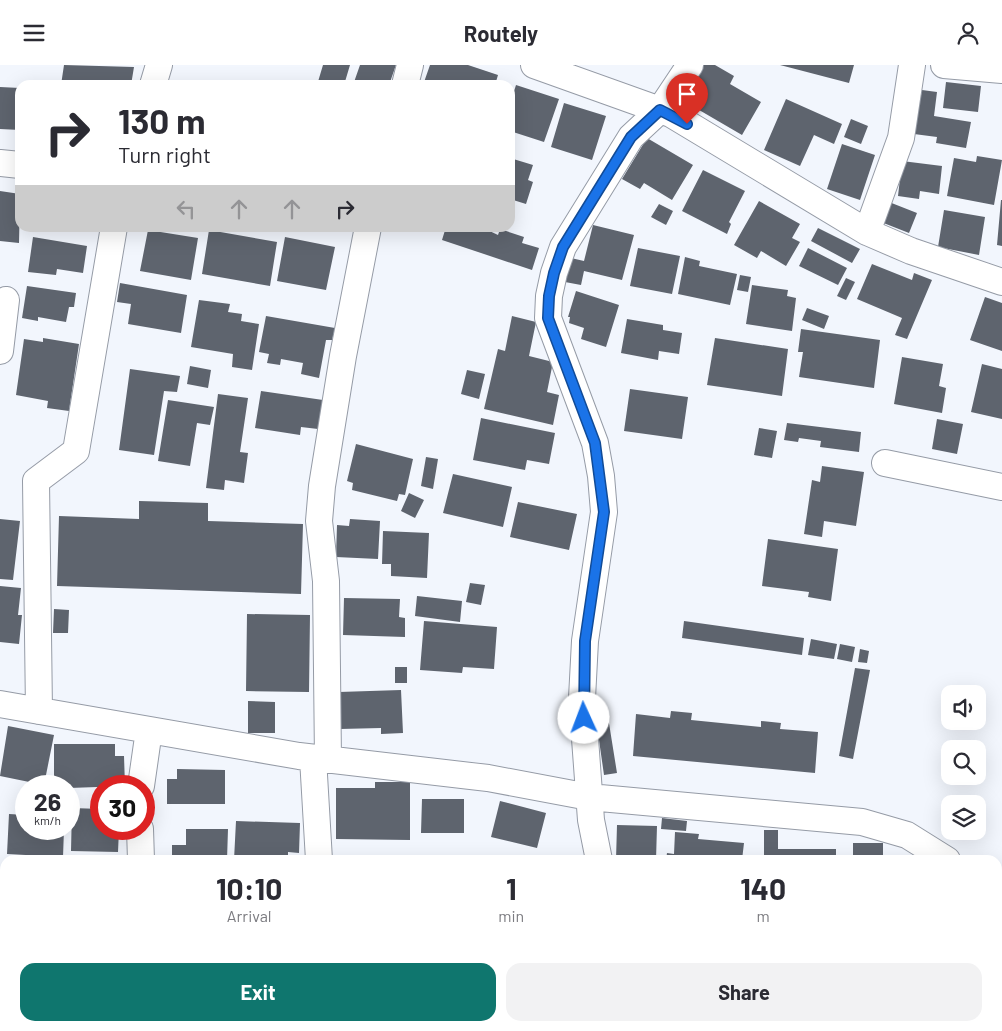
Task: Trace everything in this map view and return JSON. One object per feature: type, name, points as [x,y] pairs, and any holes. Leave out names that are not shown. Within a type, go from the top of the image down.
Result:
[{"type":"street","points":[[154,80],[159,65]]},
{"type":"street","points":[[406,80],[410,65]]},
{"type":"street","points":[[534,65],[671,114],[867,232],[911,251],[1002,282]]},
{"type":"street","points":[[598,855],[591,820],[582,698],[585,641],[604,512],[595,443],[548,318],[549,296],[554,273],[563,247],[579,220],[631,137],[660,110],[690,65]]},
{"type":"street","points":[[867,232],[901,138],[912,65]]},
{"type":"street","points":[[944,65],[1002,70]]},
{"type":"street","points":[[0,163],[15,164]]},
{"type":"street","points":[[40,711],[36,481],[76,451],[113,232]]},
{"type":"street","points":[[319,855],[326,581],[319,521],[322,486],[342,365],[367,232]]},
{"type":"street","points":[[0,351],[6,300]]},
{"type":"street","points":[[885,463],[1002,487]]},
{"type":"street","points":[[0,704],[321,759],[488,777],[589,797],[862,822],[907,835],[939,855]]},
{"type":"street","points":[[143,775],[149,730]]},
{"type":"street","points":[[140,840],[141,855]]},
{"type":"building","points":[[64,65],[134,67],[132,80],[62,80]]},
{"type":"building","points":[[323,65],[350,65],[346,80],[318,80]]},
{"type":"building","points":[[360,65],[396,65],[391,80],[355,80]]},
{"type":"building","points":[[430,65],[468,65],[498,75],[496,80],[425,80]]},
{"type":"building","points":[[702,65],[715,65],[734,76],[730,84],[761,102],[742,135],[682,100]]},
{"type":"building","points":[[780,65],[854,65],[849,83]]},
{"type":"building","points":[[946,82],[981,86],[978,112],[943,108]]},
{"type":"building","points":[[516,85],[559,99],[544,142],[515,133]]},
{"type":"building","points":[[0,87],[15,88],[15,130],[0,129]]},
{"type":"building","points":[[922,90],[937,92],[934,116],[971,122],[966,148],[936,143],[937,137],[914,134]]},
{"type":"building","points":[[786,99],[842,124],[834,144],[814,135],[800,166],[764,150]]},
{"type":"building","points":[[564,103],[606,116],[592,160],[551,147]]},
{"type":"building","points":[[851,119],[868,126],[861,144],[844,137]]},
{"type":"building","points":[[647,138],[693,165],[672,200],[644,183],[640,189],[622,179]]},
{"type":"building","points":[[842,144],[875,155],[860,200],[827,189]]},
{"type":"building","points":[[977,156],[1002,160],[994,205],[947,196],[954,158],[976,162]]},
{"type":"building","points":[[515,160],[533,165],[528,180],[533,182],[526,204],[515,201]]},
{"type":"building","points":[[902,161],[942,166],[939,194],[920,191],[919,199],[898,196]]},
{"type":"building","points":[[703,170],[745,191],[729,222],[731,224],[727,234],[682,211]]},
{"type":"building","points":[[0,191],[15,193],[15,232],[19,232],[19,243],[0,241]]},
{"type":"building","points":[[1002,200],[1002,246],[997,245]]},
{"type":"building","points":[[759,201],[800,224],[792,238],[800,242],[786,266],[761,251],[757,258],[734,245]]},
{"type":"building","points":[[889,202],[917,213],[909,233],[881,222]]},
{"type":"building","points":[[659,204],[673,211],[666,225],[651,217]]},
{"type":"building","points":[[944,210],[985,217],[979,255],[938,247]]},
{"type":"building","points":[[593,225],[634,235],[622,280],[584,271],[581,285],[565,282],[571,258],[584,261]]},
{"type":"building","points":[[818,228],[860,249],[852,263],[811,241]]},
{"type":"building","points":[[148,232],[160,232],[198,238],[191,280],[140,271]]},
{"type":"building","points":[[209,232],[220,232],[277,242],[270,286],[202,274]]},
{"type":"building","points":[[444,232],[492,232],[498,235],[499,232],[509,232],[524,237],[522,243],[539,248],[532,270],[442,240]]},
{"type":"building","points":[[33,237],[87,246],[83,273],[57,269],[56,275],[28,272]]},
{"type":"building","points":[[285,237],[335,247],[326,290],[277,281]]},
{"type":"building","points":[[638,248],[680,256],[672,294],[630,286]]},
{"type":"building","points":[[808,248],[847,268],[838,285],[799,266]]},
{"type":"building","points":[[685,257],[700,261],[699,266],[737,274],[730,305],[678,294]]},
{"type":"building","points":[[872,264],[912,280],[914,273],[932,280],[907,339],[895,335],[902,318],[857,299]]},
{"type":"building","points":[[740,275],[751,277],[748,292],[737,290]]},
{"type":"building","points":[[846,278],[855,282],[846,300],[837,296]]},
{"type":"building","points":[[120,283],[187,295],[181,333],[128,324],[131,304],[117,302]]},
{"type":"building","points":[[752,285],[788,290],[787,296],[796,298],[792,331],[746,324]]},
{"type":"building","points":[[27,286],[76,293],[74,307],[69,307],[66,322],[38,317],[38,321],[22,318]]},
{"type":"building","points":[[576,291],[619,305],[606,347],[581,339],[584,328],[569,323],[570,317],[568,317]]},
{"type":"building","points":[[985,297],[1002,303],[1002,351],[970,340]]},
{"type":"building","points":[[199,300],[230,304],[228,312],[242,314],[241,321],[259,324],[252,370],[232,367],[233,354],[191,347]]},
{"type":"building","points":[[807,308],[829,316],[824,329],[802,320]]},
{"type":"building","points":[[266,316],[335,328],[332,340],[326,340],[319,378],[301,374],[303,363],[281,359],[280,365],[267,363],[269,354],[259,352]]},
{"type":"building","points":[[512,316],[536,322],[529,356],[553,362],[547,392],[559,395],[553,425],[484,409],[498,349],[505,351]]},
{"type":"building","points":[[627,319],[663,325],[663,330],[682,333],[679,354],[659,351],[658,360],[621,353]]},
{"type":"building","points":[[801,329],[880,340],[874,388],[799,377],[803,352],[798,352]]},
{"type":"building","points":[[43,338],[79,344],[69,411],[47,408],[48,401],[16,395],[24,339],[43,342]]},
{"type":"building","points":[[715,338],[788,349],[782,396],[707,385]]},
{"type":"building","points":[[902,357],[943,364],[939,386],[946,388],[942,413],[894,404]]},
{"type":"building","points":[[982,364],[1002,369],[1002,419],[971,412]]},
{"type":"building","points":[[190,366],[211,370],[208,388],[187,384]]},
{"type":"building","points":[[130,369],[180,376],[177,392],[164,391],[154,455],[119,450]]},
{"type":"building","points":[[467,370],[485,374],[479,399],[461,394]]},
{"type":"building","points":[[630,389],[688,397],[682,439],[624,431]]},
{"type":"building","points":[[261,391],[323,400],[318,429],[301,427],[300,435],[255,428]]},
{"type":"building","points":[[218,394],[248,398],[240,452],[248,453],[244,483],[225,480],[224,490],[206,488]]},
{"type":"building","points":[[168,400],[214,407],[210,425],[197,423],[190,466],[158,461]]},
{"type":"building","points":[[481,418],[555,433],[549,464],[527,460],[525,470],[473,460]]},
{"type":"building","points":[[937,419],[963,424],[957,454],[932,449]]},
{"type":"building","points":[[787,423],[861,432],[859,452],[820,447],[821,441],[799,438],[798,442],[784,440]]},
{"type":"building","points":[[759,428],[777,431],[772,458],[754,455]]},
{"type":"building","points":[[356,444],[413,459],[405,495],[399,494],[397,501],[352,490],[353,483],[347,481]]},
{"type":"building","points":[[426,457],[438,459],[433,489],[421,486]]},
{"type":"building","points":[[822,466],[864,472],[856,526],[824,521],[822,537],[804,534],[812,480],[820,482]]},
{"type":"building","points":[[453,474],[512,487],[503,527],[443,513]]},
{"type":"building","points":[[409,493],[424,500],[415,518],[401,511]]},
{"type":"building","points":[[139,501],[208,503],[208,521],[303,524],[301,594],[57,586],[59,516],[139,519]]},
{"type":"building","points":[[518,502],[577,514],[569,550],[510,537]]},
{"type":"building","points":[[0,519],[20,521],[13,580],[0,579]]},
{"type":"building","points":[[350,519],[380,521],[378,559],[336,557],[337,525],[349,526]]},
{"type":"building","points":[[383,531],[429,533],[427,578],[391,576],[391,564],[382,564]]},
{"type":"building","points":[[768,539],[838,549],[831,601],[808,597],[809,592],[762,586]]},
{"type":"building","points":[[470,583],[485,585],[481,605],[466,602]]},
{"type":"building","points":[[0,586],[21,588],[18,615],[22,615],[19,644],[0,642]]},
{"type":"building","points":[[417,596],[462,601],[460,622],[415,616]]},
{"type":"building","points":[[344,598],[400,599],[399,617],[405,618],[405,637],[343,635]]},
{"type":"building","points":[[54,609],[69,610],[68,633],[53,633]]},
{"type":"building","points":[[247,614],[310,615],[309,692],[246,691]]},
{"type":"building","points":[[424,621],[497,627],[494,669],[463,667],[462,673],[420,670]]},
{"type":"building","points":[[684,621],[804,638],[802,655],[682,638]]},
{"type":"building","points":[[811,639],[837,644],[834,659],[808,655]]},
{"type":"building","points":[[840,644],[855,647],[852,662],[837,659]]},
{"type":"building","points":[[860,649],[869,651],[867,663],[858,662]]},
{"type":"building","points":[[395,667],[407,667],[407,683],[395,683]]},
{"type":"building","points":[[855,668],[870,670],[853,759],[839,756]]},
{"type":"building","points":[[401,690],[403,733],[381,734],[381,728],[340,729],[339,692]]},
{"type":"building","points":[[248,701],[275,702],[275,733],[248,733]]},
{"type":"building","points":[[671,711],[692,713],[691,720],[761,727],[761,721],[781,723],[780,729],[818,732],[815,773],[633,756],[636,714],[670,718]]},
{"type":"building","points":[[608,717],[617,773],[604,775],[596,719]]},
{"type":"building","points":[[8,726],[54,735],[46,775],[15,775],[15,779],[0,776]]},
{"type":"building","points":[[54,744],[115,744],[115,756],[124,756],[125,775],[90,775],[90,787],[80,788],[80,775],[54,775]]},
{"type":"building","points":[[177,769],[225,770],[225,804],[167,804],[167,779],[177,779]]},
{"type":"building","points":[[375,782],[410,782],[410,840],[336,839],[336,788],[375,788]]},
{"type":"building","points":[[422,799],[464,799],[464,833],[421,833]]},
{"type":"building","points":[[500,801],[546,813],[537,848],[491,837]]},
{"type":"building","points":[[80,808],[90,809],[90,840],[119,840],[118,852],[71,851],[71,840],[80,840]]},
{"type":"building","points":[[9,814],[15,814],[15,840],[64,840],[63,855],[7,854]]},
{"type":"building","points":[[662,818],[687,821],[686,831],[661,829]]},
{"type":"building","points":[[236,821],[300,823],[299,853],[288,852],[288,855],[234,855]]},
{"type":"building","points":[[617,825],[657,826],[656,855],[616,855]]},
{"type":"building","points":[[186,829],[228,829],[227,855],[172,855],[172,845],[186,845]]},
{"type":"building","points":[[764,830],[778,830],[778,849],[836,849],[836,855],[764,855]]},
{"type":"building","points":[[675,832],[699,834],[698,839],[744,843],[743,855],[667,855],[667,853],[674,854]]},
{"type":"building","points":[[853,843],[883,843],[883,855],[853,855]]},
{"type":"route","points":[[584,718],[582,698],[585,641],[597,548],[604,512],[601,476],[595,443],[576,387],[548,318],[549,296],[554,273],[563,247],[631,137],[660,110],[671,114],[687,124]]}]
